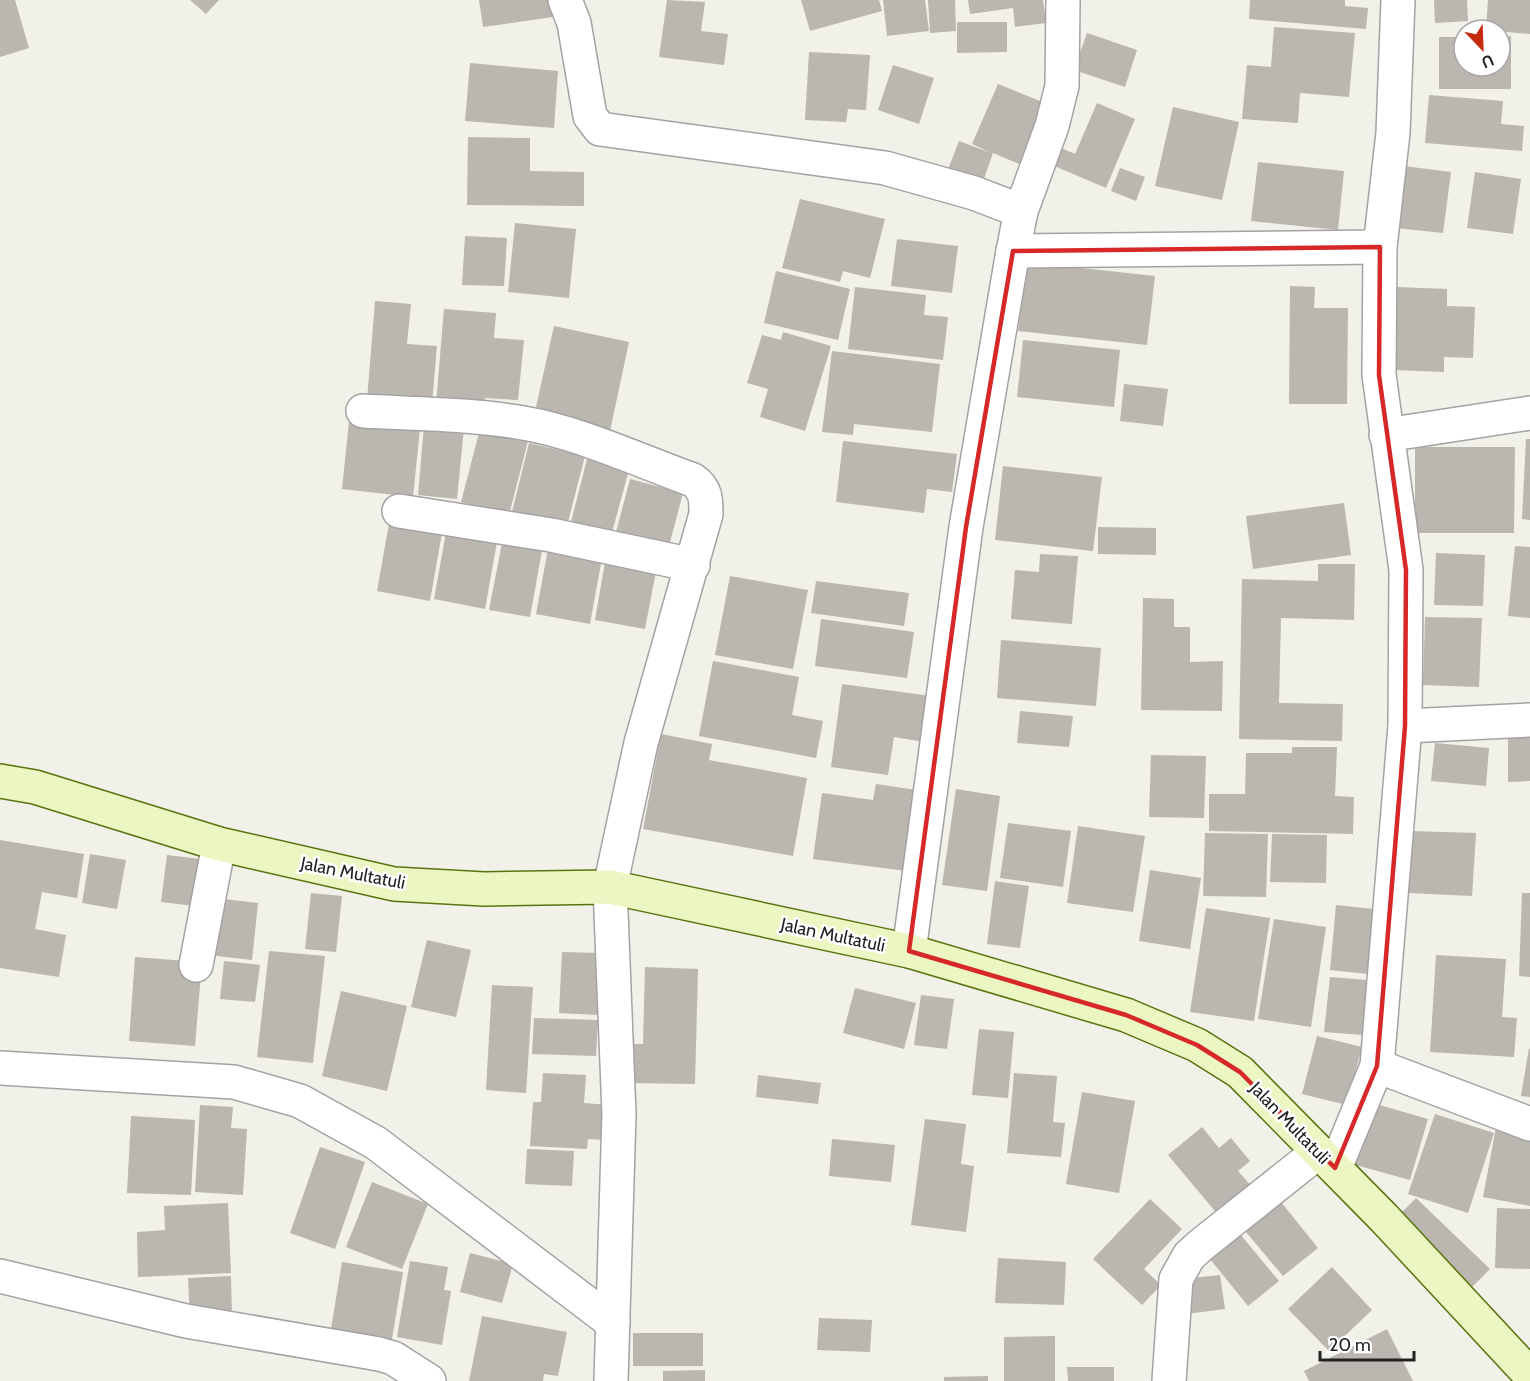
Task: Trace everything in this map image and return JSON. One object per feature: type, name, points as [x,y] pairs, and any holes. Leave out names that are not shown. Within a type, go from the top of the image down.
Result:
[{"type":"main road","name":"Jalan Multatuli","points":[[0,781],[35,787],[219,844],[394,884],[484,890],[610,887],[909,951],[1126,1015],[1197,1045],[1240,1072],[1530,1375]]},
{"type":"street","points":[[566,0],[574,23],[590,116],[600,129],[885,168],[974,193],[1022,211]]},
{"type":"street","points":[[909,951],[966,527],[1013,251],[1022,211],[1053,126],[1062,86],[1063,0]]},
{"type":"street","points":[[1169,1381],[1176,1280],[1189,1256],[1326,1160],[1377,1066],[1406,726],[1406,570],[1379,375],[1380,247],[1393,133],[1398,0]]},
{"type":"street","points":[[1013,251],[1380,247]]},
{"type":"street","points":[[363,411],[475,416],[525,423],[555,431],[693,480],[702,486],[706,506],[693,566],[641,743],[610,887],[619,1114],[611,1381]]},
{"type":"street","points":[[1386,435],[1530,413]]},
{"type":"street","points":[[399,510],[551,535],[693,566]]},
{"type":"street","points":[[1406,726],[1530,720]]},
{"type":"street","points":[[196,965],[219,844]]},
{"type":"street","points":[[1377,1066],[1530,1124]]},
{"type":"street","points":[[0,1068],[234,1082],[300,1101],[376,1143],[613,1323]]},
{"type":"street","points":[[0,1276],[186,1322],[379,1354],[393,1358],[429,1381]]},
{"type":"highlighted area","points":[[1380,247],[1379,375],[1406,570],[1405,726],[1377,1066],[1335,1168],[1240,1072],[1197,1045],[1126,1015],[909,951],[966,527],[1013,251]]},
{"type":"building","points":[[0,0],[15,0],[29,48],[0,57]]},
{"type":"building","points":[[190,0],[219,0],[206,14]]},
{"type":"building","points":[[479,0],[551,0],[553,17],[483,27]]},
{"type":"building","points":[[667,0],[705,2],[701,31],[728,34],[724,65],[659,57]]},
{"type":"building","points":[[801,0],[879,0],[882,11],[810,31]]},
{"type":"building","points":[[883,0],[925,0],[929,31],[887,36]]},
{"type":"building","points":[[928,0],[955,0],[956,31],[930,33]]},
{"type":"building","points":[[968,0],[1043,0],[1046,23],[1015,27],[1013,8],[970,14]]},
{"type":"building","points":[[1250,0],[1345,0],[1345,6],[1368,8],[1366,29],[1249,19]]},
{"type":"building","points":[[1434,0],[1467,0],[1468,18],[1452,18],[1452,22],[1435,23]]},
{"type":"building","points":[[1488,0],[1530,0],[1530,34],[1512,32],[1512,18],[1487,18]]},
{"type":"building","points":[[957,22],[1007,22],[1007,52],[957,53]]},
{"type":"building","points":[[1274,27],[1355,33],[1349,97],[1300,93],[1298,123],[1242,119],[1247,65],[1271,67]]},
{"type":"building","points":[[1087,33],[1137,50],[1125,87],[1074,70]]},
{"type":"building","points":[[1439,37],[1452,37],[1452,78],[1511,78],[1511,89],[1439,89]]},
{"type":"building","points":[[809,52],[870,55],[866,110],[848,109],[846,122],[805,120]]},
{"type":"building","points":[[470,63],[558,71],[554,128],[465,121]]},
{"type":"building","points":[[893,65],[934,78],[919,124],[878,110]]},
{"type":"building","points":[[998,84],[1045,103],[1026,162],[1021,160],[1019,164],[993,153],[980,190],[945,177],[959,141],[991,153],[972,144]]},
{"type":"building","points":[[1429,95],[1503,101],[1501,124],[1524,126],[1522,151],[1425,143]]},
{"type":"building","points":[[1097,103],[1135,119],[1106,188],[1052,165],[1059,147],[1075,154]]},
{"type":"building","points":[[1173,107],[1239,122],[1222,200],[1155,186]]},
{"type":"building","points":[[468,137],[530,138],[530,171],[584,172],[584,206],[467,205]]},
{"type":"building","points":[[1258,162],[1344,171],[1338,230],[1251,221]]},
{"type":"building","points":[[1404,166],[1451,172],[1443,233],[1396,228]]},
{"type":"building","points":[[1120,168],[1145,177],[1136,201],[1111,191]]},
{"type":"building","points":[[1475,172],[1521,179],[1513,234],[1467,228]]},
{"type":"building","points":[[800,199],[885,219],[870,278],[843,271],[840,282],[782,268]]},
{"type":"building","points":[[515,223],[576,229],[569,298],[508,292]]},
{"type":"building","points":[[465,236],[507,238],[504,286],[462,285]]},
{"type":"building","points":[[897,239],[958,246],[952,293],[891,286]]},
{"type":"building","points":[[1026,262],[1155,276],[1147,345],[1018,331]]},
{"type":"building","points":[[776,271],[850,289],[838,340],[764,323]]},
{"type":"building","points":[[1290,286],[1315,287],[1314,308],[1348,308],[1347,404],[1289,404]]},
{"type":"building","points":[[855,287],[926,295],[924,315],[948,317],[943,360],[848,349]]},
{"type":"building","points":[[1396,287],[1447,289],[1447,306],[1475,307],[1473,358],[1444,357],[1444,372],[1393,370]]},
{"type":"building","points":[[375,301],[411,304],[407,344],[437,346],[432,404],[367,400]]},
{"type":"building","points":[[444,309],[496,313],[494,338],[524,340],[518,400],[485,398],[484,409],[436,404]]},
{"type":"building","points":[[554,326],[629,342],[610,431],[534,416]]},
{"type":"building","points":[[783,332],[831,346],[805,431],[760,417],[768,389],[747,383],[762,335],[781,340]]},
{"type":"building","points":[[1023,340],[1120,350],[1114,407],[1017,397]]},
{"type":"building","points":[[832,351],[940,364],[932,432],[854,424],[853,435],[822,432]]},
{"type":"building","points":[[1124,384],[1168,389],[1163,426],[1120,421]]},
{"type":"building","points":[[349,422],[420,429],[413,497],[342,489]]},
{"type":"building","points":[[424,425],[464,428],[457,499],[418,495]]},
{"type":"building","points":[[480,429],[528,441],[509,515],[461,502]]},
{"type":"building","points":[[1526,439],[1530,439],[1530,520],[1522,519]]},
{"type":"building","points":[[843,441],[957,454],[952,492],[927,489],[924,513],[836,502]]},
{"type":"building","points":[[529,443],[585,456],[567,526],[512,512]]},
{"type":"building","points":[[1415,447],[1515,447],[1514,533],[1415,533]]},
{"type":"building","points":[[587,459],[629,470],[611,536],[570,526]]},
{"type":"building","points":[[1003,466],[1102,477],[1093,551],[995,540]]},
{"type":"building","points":[[630,479],[683,493],[668,550],[615,536]]},
{"type":"building","points":[[1344,503],[1351,555],[1253,569],[1246,516]]},
{"type":"building","points":[[390,518],[443,527],[430,601],[377,591]]},
{"type":"building","points":[[447,527],[498,536],[485,609],[434,599]]},
{"type":"building","points":[[1098,527],[1156,528],[1156,555],[1098,554]]},
{"type":"building","points":[[503,538],[543,545],[530,617],[489,610]]},
{"type":"building","points":[[1515,546],[1530,547],[1530,618],[1508,616]]},
{"type":"building","points":[[548,549],[602,558],[590,624],[536,614]]},
{"type":"building","points":[[1436,553],[1485,555],[1483,606],[1434,605]]},
{"type":"building","points":[[1040,554],[1078,556],[1072,624],[1011,619],[1015,570],[1039,572]]},
{"type":"building","points":[[605,562],[656,571],[645,629],[595,620]]},
{"type":"building","points":[[1318,564],[1355,564],[1354,620],[1281,618],[1279,703],[1343,704],[1342,741],[1239,739],[1242,579],[1318,581]]},
{"type":"building","points":[[730,576],[808,590],[793,669],[715,655]]},
{"type":"building","points":[[816,581],[909,593],[904,626],[811,613]]},
{"type":"building","points":[[1143,598],[1174,599],[1174,627],[1190,627],[1190,662],[1223,661],[1222,711],[1141,710]]},
{"type":"building","points":[[1425,617],[1482,618],[1479,687],[1423,685]]},
{"type":"building","points":[[821,619],[914,632],[907,678],[815,666]]},
{"type":"building","points":[[1001,640],[1101,648],[1096,706],[997,698]]},
{"type":"building","points":[[713,661],[799,677],[792,715],[823,721],[816,758],[699,736]]},
{"type":"building","points":[[842,684],[931,696],[924,742],[894,737],[888,775],[831,767]]},
{"type":"building","points":[[1020,711],[1073,716],[1069,747],[1017,743]]},
{"type":"building","points":[[1508,724],[1530,724],[1530,781],[1508,782]]},
{"type":"building","points":[[661,734],[712,744],[709,760],[807,778],[793,856],[643,829]]},
{"type":"building","points":[[1435,743],[1489,748],[1486,786],[1431,781]]},
{"type":"building","points":[[1292,747],[1337,747],[1335,796],[1354,797],[1353,834],[1209,831],[1209,794],[1245,794],[1246,753],[1292,753]]},
{"type":"building","points":[[1151,755],[1206,756],[1204,818],[1149,817]]},
{"type":"building","points":[[876,784],[917,790],[906,871],[813,859],[822,793],[873,800]]},
{"type":"building","points":[[956,789],[1000,796],[987,891],[942,885]]},
{"type":"building","points":[[1008,823],[1071,831],[1063,887],[1000,878]]},
{"type":"building","points":[[1078,826],[1145,836],[1133,912],[1067,903]]},
{"type":"building","points":[[1411,831],[1476,833],[1472,896],[1409,893]]},
{"type":"building","points":[[1205,833],[1268,834],[1266,897],[1203,896]]},
{"type":"building","points":[[1272,834],[1327,835],[1326,883],[1270,882]]},
{"type":"building","points":[[0,840],[84,854],[77,898],[42,892],[35,929],[66,935],[59,977],[0,968]]},
{"type":"building","points":[[90,854],[126,860],[117,909],[82,903]]},
{"type":"building","points":[[167,855],[200,859],[194,906],[161,902]]},
{"type":"building","points":[[1150,870],[1201,878],[1190,949],[1139,941]]},
{"type":"building","points":[[995,881],[1029,886],[1020,948],[987,944]]},
{"type":"building","points":[[311,893],[342,896],[336,952],[305,949]]},
{"type":"building","points":[[1522,893],[1530,893],[1530,977],[1519,976]]},
{"type":"building","points":[[215,898],[258,903],[252,960],[208,955]]},
{"type":"building","points":[[1336,905],[1374,909],[1368,974],[1330,970]]},
{"type":"building","points":[[1206,908],[1270,918],[1254,1021],[1190,1012]]},
{"type":"building","points":[[1274,919],[1326,927],[1311,1027],[1258,1019]]},
{"type":"building","points":[[427,940],[471,950],[456,1017],[411,1007]]},
{"type":"building","points":[[269,951],[325,956],[313,1063],[257,1057]]},
{"type":"building","points":[[562,952],[601,953],[598,1015],[559,1013]]},
{"type":"building","points":[[1436,955],[1506,959],[1502,1017],[1517,1018],[1514,1057],[1430,1052]]},
{"type":"building","points":[[135,957],[187,961],[201,974],[195,1046],[129,1041]]},
{"type":"building","points":[[224,961],[260,965],[255,1002],[220,999]]},
{"type":"building","points":[[645,967],[698,969],[695,1084],[624,1083],[625,1044],[643,1044]]},
{"type":"building","points":[[1330,977],[1368,980],[1363,1035],[1324,1032]]},
{"type":"building","points":[[492,985],[533,987],[526,1093],[486,1090]]},
{"type":"building","points":[[855,988],[916,1003],[904,1049],[843,1033]]},
{"type":"building","points":[[341,991],[407,1006],[387,1091],[322,1076]]},
{"type":"building","points":[[921,995],[954,999],[947,1049],[914,1045]]},
{"type":"building","points":[[534,1018],[598,1020],[596,1056],[532,1054]]},
{"type":"building","points":[[979,1029],[1014,1032],[1008,1098],[972,1095]]},
{"type":"building","points":[[1317,1036],[1362,1047],[1347,1105],[1302,1094]]},
{"type":"building","points":[[1530,1049],[1530,1097],[1521,1096]]},
{"type":"building","points":[[543,1073],[586,1075],[584,1103],[609,1105],[606,1140],[588,1139],[587,1149],[530,1146],[533,1102],[541,1102]]},
{"type":"building","points":[[1014,1073],[1057,1076],[1053,1122],[1065,1123],[1061,1157],[1007,1153]]},
{"type":"building","points":[[758,1075],[821,1083],[818,1104],[756,1097]]},
{"type":"building","points":[[1082,1092],[1135,1101],[1119,1193],[1066,1184]]},
{"type":"building","points":[[1369,1102],[1428,1119],[1410,1180],[1352,1164]]},
{"type":"building","points":[[200,1105],[233,1107],[231,1128],[247,1129],[243,1195],[195,1192]]},
{"type":"building","points":[[1435,1114],[1494,1133],[1468,1213],[1408,1194]]},
{"type":"building","points":[[131,1116],[195,1120],[191,1195],[127,1193]]},
{"type":"building","points":[[925,1119],[966,1124],[961,1164],[974,1166],[966,1232],[911,1225]]},
{"type":"building","points":[[1497,1122],[1530,1129],[1530,1206],[1483,1197]]},
{"type":"building","points":[[1202,1127],[1219,1148],[1231,1138],[1250,1161],[1238,1171],[1253,1188],[1219,1216],[1168,1155]]},
{"type":"building","points":[[832,1139],[895,1145],[891,1182],[829,1176]]},
{"type":"building","points":[[320,1147],[365,1162],[335,1249],[290,1233]]},
{"type":"building","points":[[527,1149],[574,1151],[572,1186],[525,1184]]},
{"type":"building","points":[[372,1182],[428,1204],[402,1269],[346,1247]]},
{"type":"building","points":[[1277,1197],[1318,1248],[1283,1276],[1241,1226]]},
{"type":"building","points":[[1416,1198],[1490,1269],[1470,1289],[1396,1218]]},
{"type":"building","points":[[1150,1199],[1182,1229],[1144,1269],[1161,1285],[1142,1305],[1093,1259]]},
{"type":"building","points":[[228,1203],[231,1273],[138,1277],[137,1232],[165,1230],[164,1206]]},
{"type":"building","points":[[1497,1208],[1530,1209],[1530,1269],[1495,1268]]},
{"type":"building","points":[[1240,1234],[1279,1281],[1248,1306],[1210,1259]]},
{"type":"building","points":[[470,1253],[513,1264],[502,1303],[460,1292]]},
{"type":"building","points":[[998,1258],[1066,1262],[1064,1305],[995,1303]]},
{"type":"building","points":[[410,1261],[448,1267],[444,1290],[451,1291],[442,1345],[397,1337]]},
{"type":"building","points":[[342,1262],[403,1272],[391,1345],[330,1335]]},
{"type":"building","points":[[1332,1267],[1372,1310],[1329,1351],[1288,1309]]},
{"type":"building","points":[[1220,1275],[1225,1309],[1186,1314],[1182,1279]]},
{"type":"building","points":[[231,1276],[232,1318],[190,1320],[188,1278]]},
{"type":"building","points":[[482,1316],[567,1332],[558,1376],[544,1374],[543,1381],[469,1381]]},
{"type":"building","points":[[819,1318],[872,1320],[870,1352],[817,1350]]},
{"type":"building","points":[[1387,1329],[1413,1381],[1309,1381],[1304,1371]]},
{"type":"building","points":[[633,1333],[703,1333],[703,1366],[633,1366]]},
{"type":"building","points":[[1055,1336],[1055,1381],[1004,1381],[1004,1337]]},
{"type":"building","points":[[1067,1367],[1114,1367],[1114,1381],[1068,1381]]},
{"type":"building","points":[[705,1370],[705,1381],[663,1381],[663,1371]]},
{"type":"building","points":[[988,1376],[988,1381],[944,1381],[944,1377]]}]
